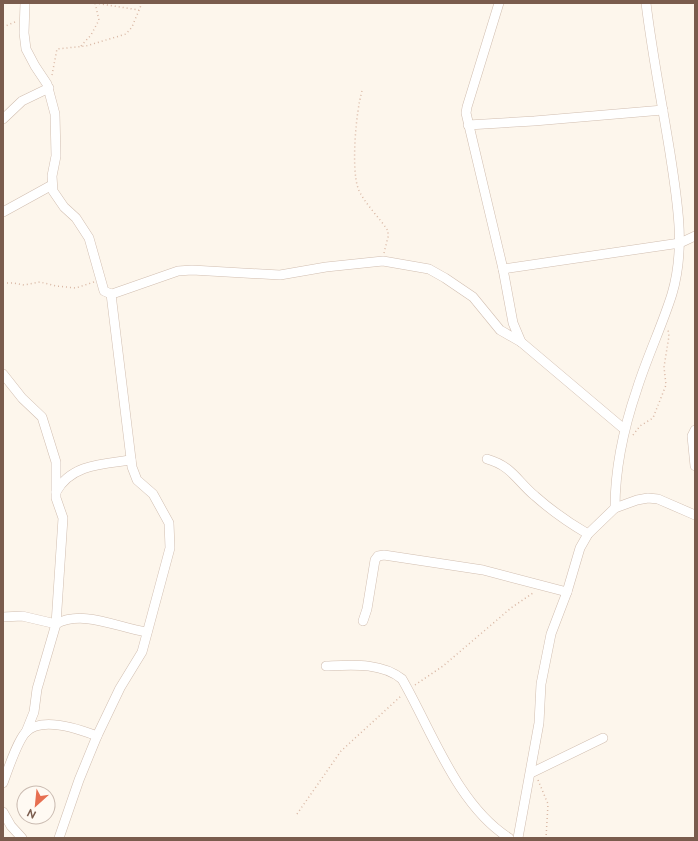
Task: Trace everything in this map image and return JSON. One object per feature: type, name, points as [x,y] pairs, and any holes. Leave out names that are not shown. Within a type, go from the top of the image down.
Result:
[{"type":"street","points":[[25,3],[24,33],[26,49],[49,88],[56,114],[56,156],[52,185],[53,191],[59,200],[76,218],[89,238],[99,280],[104,291],[111,294],[178,271],[203,270],[280,275],[326,267],[382,261],[429,269],[473,297],[500,330],[521,342],[624,429]]},
{"type":"street","points":[[499,3],[467,107],[468,125],[503,269],[513,323],[521,342]]},
{"type":"street","points":[[615,508],[615,485],[624,429],[637,388],[665,316],[676,282],[680,243],[677,200],[651,46],[646,3]]},
{"type":"street","points":[[3,119],[22,101],[49,88]]},
{"type":"street","points":[[468,125],[663,110]]},
{"type":"street","points":[[3,212],[52,185]]},
{"type":"street","points":[[503,269],[680,243],[695,236]]},
{"type":"street","points":[[58,836],[97,736],[120,688],[140,656],[170,548],[169,522],[153,494],[137,480],[131,460],[111,294]]},
{"type":"street","points":[[3,374],[22,398],[42,417],[56,462],[57,504],[63,518],[56,624],[37,689],[34,712],[26,732],[12,758],[3,783]]},
{"type":"street","points":[[695,430],[692,436],[695,466]]},
{"type":"street","points":[[487,459],[508,467],[548,508],[588,534]]},
{"type":"street","points":[[56,492],[66,478],[77,470],[91,465],[131,460]]},
{"type":"street","points":[[518,838],[532,772],[539,723],[541,684],[552,634],[567,592],[580,548],[588,534],[615,508],[637,500],[653,498],[695,514]]},
{"type":"street","points":[[363,621],[368,604],[375,560],[378,556],[384,555],[483,570],[567,592]]},
{"type":"street","points":[[3,617],[22,616],[56,624],[65,619],[77,618],[111,623],[131,630],[147,632]]},
{"type":"street","points":[[326,666],[352,665],[378,667],[395,673],[402,679],[453,774],[472,803],[500,832],[509,838]]},
{"type":"street","points":[[26,732],[38,725],[48,723],[97,736]]},
{"type":"street","points":[[532,772],[603,738]]},
{"type":"street","points":[[3,812],[11,826],[22,838]]},
{"type":"path","points":[[81,46],[91,35],[99,20],[95,3],[139,10]]},
{"type":"path","points":[[52,77],[53,64],[57,49],[81,46],[126,34],[132,27],[142,3]]},
{"type":"path","points":[[3,27],[14,22],[25,21]]},
{"type":"path","points":[[362,91],[356,126],[356,177],[360,193],[388,231],[382,261]]},
{"type":"path","points":[[3,284],[14,283],[24,285],[40,282],[56,286],[76,288],[99,280]]},
{"type":"path","points":[[632,436],[640,426],[653,418],[666,385],[664,367],[669,336],[665,316]]},
{"type":"path","points":[[297,814],[341,751],[408,690],[443,666],[511,608],[544,586]]},
{"type":"path","points":[[532,772],[548,804],[546,838]]}]
